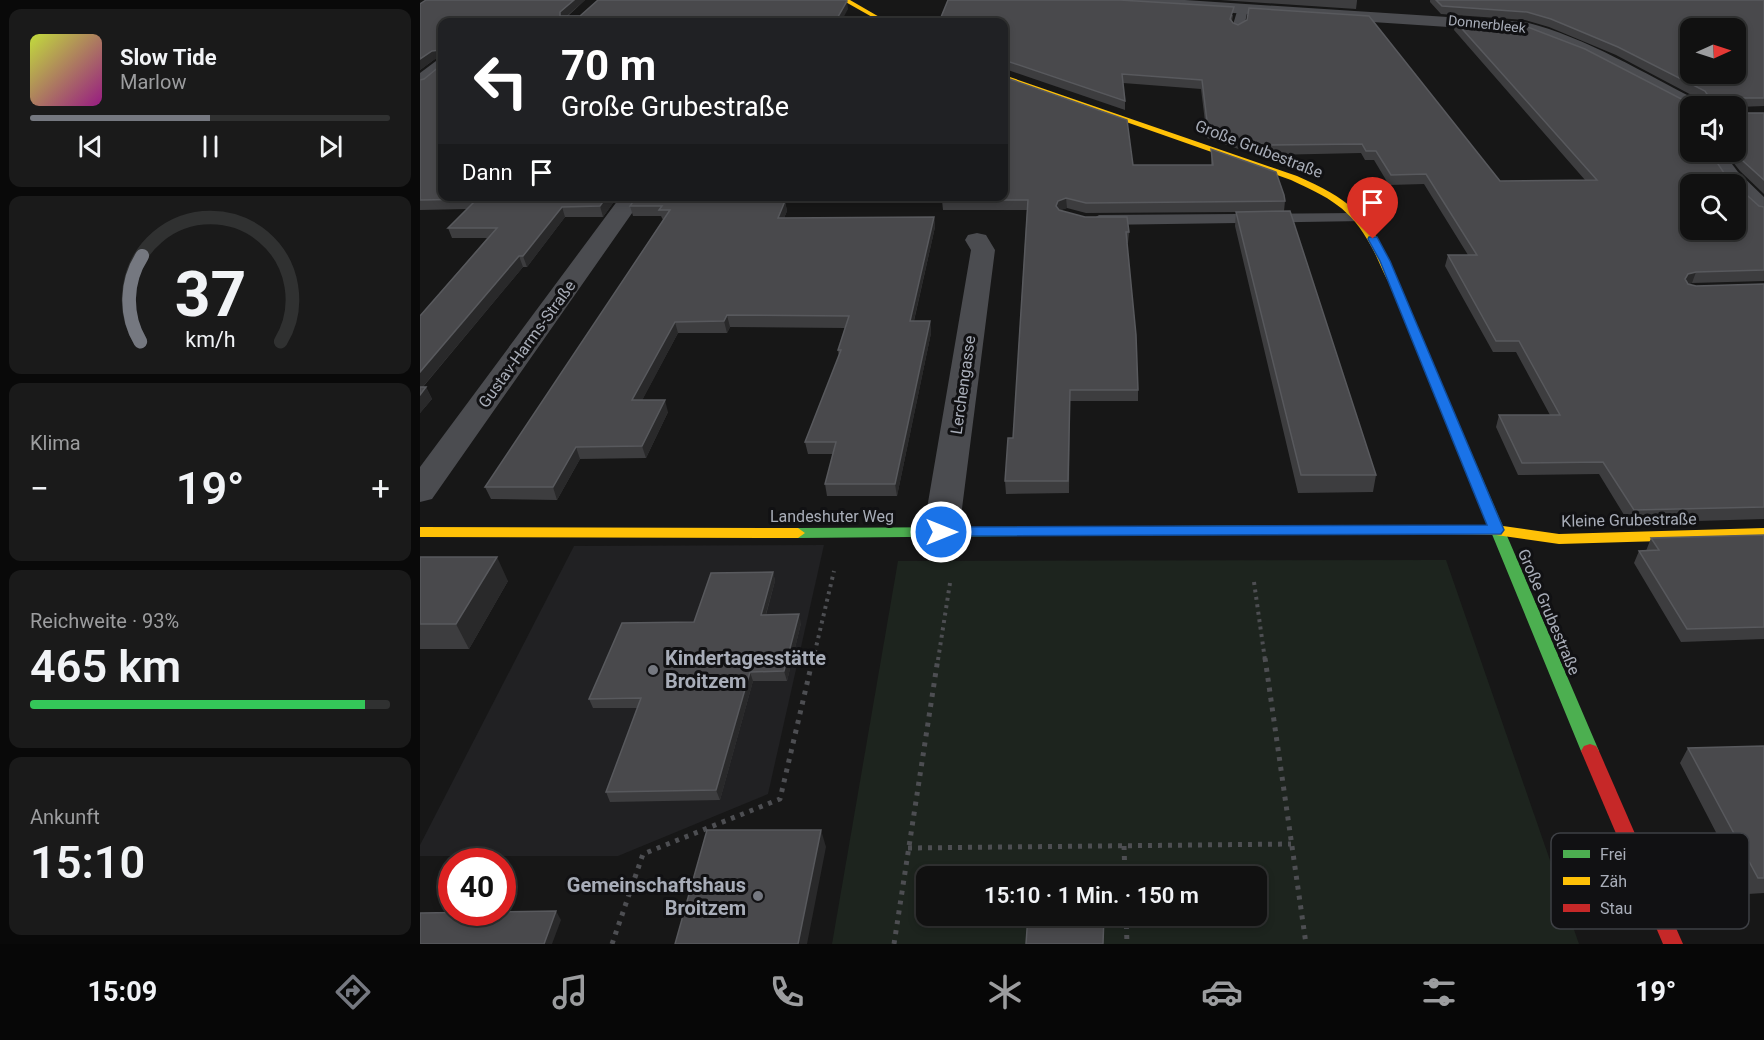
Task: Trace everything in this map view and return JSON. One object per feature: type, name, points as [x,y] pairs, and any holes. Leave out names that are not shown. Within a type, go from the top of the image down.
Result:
[{"type":"street","points":[[845,0],[878,18]]},
{"type":"street","name":"Donnerbleek","points":[[1112,0],[1243,8],[1264,4],[1525,27],[1549,33],[1608,59],[1680,98]]},
{"type":"street","points":[[420,82],[438,68]]},
{"type":"street","name":"Große Grubestraße","points":[[1008,78],[1294,178],[1342,202],[1358,218],[1385,261],[1496,530],[1626,833]]},
{"type":"street","points":[[1720,162],[1730,177],[1764,210]]},
{"type":"street","name":"Gustav-Harms-Straße","points":[[420,491],[629,201]]},
{"type":"street","name":"Lerchengasse","points":[[941,532],[983,250],[977,240]]},
{"type":"street","name":"Landeshuter Weg","points":[[420,532],[1496,530]]},
{"type":"street","name":"Kleine Grubestraße","points":[[1496,530],[1559,538],[1764,533]]},
{"type":"street","name":"Große Grubestraße","points":[[1667,929],[1673,944]]},
{"type":"lane","points":[[1238,28],[1243,8]]},
{"type":"lane","points":[[1086,220],[1358,218]]},
{"type":"path","points":[[612,944],[643,855],[780,799],[843,533]]},
{"type":"path","points":[[1254,582],[1306,944]]},
{"type":"path","points":[[894,944],[950,583]]},
{"type":"path","points":[[908,848],[1292,844]]},
{"type":"path","points":[[1125,846],[1125,866]]},
{"type":"path","points":[[1126,926],[1127,944]]},
{"type":"shaded area","name":"Kindertagesstätte Broitzem","points":[[824,545],[768,794],[618,856],[516,856],[516,848],[438,848],[438,856],[420,856],[420,845],[574,546]]},
{"type":"shaded area","points":[[1446,560],[1551,863],[1551,929],[1574,929],[1579,944],[832,944],[898,561]]},
{"type":"building","points":[[426,0],[574,0],[560,12],[560,16],[580,16],[598,0],[847,1],[837,18],[438,18],[438,50],[432,51],[420,59],[420,4]]},
{"type":"building","points":[[948,0],[1120,0],[1234,7],[1230,19],[1238,25],[1247,20],[1249,8],[1369,16],[1500,181],[1597,180],[1456,22],[1525,26],[1585,49],[1680,98],[1680,162],[1717,162],[1726,174],[1680,174],[1680,240],[1746,240],[1746,194],[1759,206],[1764,207],[1764,270],[1696,272],[1688,274],[1685,279],[1688,284],[1696,286],[1764,284],[1764,507],[1634,510],[1603,462],[1522,463],[1499,415],[1560,415],[1519,341],[1496,341],[1448,255],[1477,255],[1426,174],[1391,175],[1376,151],[1366,151],[1362,144],[1267,145],[1268,149],[1208,129],[1202,80],[1122,74],[1125,101],[1008,61],[1008,18],[941,18]]},
{"type":"building","points":[[1436,0],[1764,0],[1764,98],[1708,96],[1705,91],[1691,84],[1746,84],[1746,18],[1680,18],[1680,78],[1618,47],[1551,19],[1527,12],[1442,6]]},
{"type":"building","points":[[438,68],[438,200],[420,200],[420,80]]},
{"type":"building","points":[[1008,78],[1127,120],[1133,165],[1213,165],[1211,149],[1276,172],[1285,201],[1086,203],[1066,198],[1058,201],[1056,206],[1059,210],[1085,217],[1127,217],[1129,232],[1126,232],[1136,335],[1138,390],[1070,390],[1068,481],[1005,481],[1008,438],[1013,438],[1028,200],[1008,200]]},
{"type":"building","points":[[1746,113],[1764,113],[1764,180],[1744,162],[1746,162]]},
{"type":"building","points":[[475,201],[604,201],[600,206],[562,207],[523,256],[519,256],[420,372],[420,316],[497,228],[448,228]]},
{"type":"building","points":[[634,201],[785,201],[778,218],[934,217],[910,321],[930,321],[895,484],[825,484],[836,442],[805,442],[841,350],[838,350],[849,316],[727,315],[724,321],[675,322],[632,400],[665,400],[642,446],[576,447],[553,487],[485,487],[670,210],[659,210],[662,206],[630,206]]},
{"type":"building","points":[[1290,211],[1376,475],[1301,475],[1236,212]]},
{"type":"building","points":[[420,387],[426,387],[420,395]]},
{"type":"building","points":[[1764,535],[1764,627],[1687,629],[1639,551],[1659,550],[1651,538]]},
{"type":"building","points":[[420,557],[497,557],[456,624],[420,624]]},
{"type":"building","points":[[773,572],[761,615],[799,614],[784,671],[750,672],[716,790],[606,792],[641,698],[589,699],[622,623],[694,622],[711,573]]},
{"type":"building","points":[[1764,746],[1764,878],[1758,878],[1749,861],[1749,833],[1734,833],[1688,748]]},
{"type":"building","name":"Gemeinschaftshaus Broitzem","points":[[707,830],[821,830],[798,944],[675,944]]},
{"type":"building","points":[[556,911],[544,944],[420,944],[420,913],[438,913],[438,926],[516,926],[516,912]]},
{"type":"building","points":[[1027,926],[1104,926],[1103,944],[1026,944]]},
{"type":"traffic: fast","points":[[1393,281],[1590,751]]},
{"type":"traffic: fast","points":[[798,533],[1349,530]]},
{"type":"traffic: slow","points":[[845,0],[878,18]]},
{"type":"traffic: slow","points":[[1008,78],[1294,178],[1325,192],[1358,217],[1375,244],[1393,281]]},
{"type":"traffic: slow","points":[[1349,530],[1496,530],[1559,539],[1764,533]]},
{"type":"traffic: slow","points":[[420,532],[798,533]]},
{"type":"traffic: jam","points":[[1590,751],[1625,833]]},
{"type":"traffic: jam","points":[[1667,929],[1673,944]]},
{"type":"place","name":"Kindertagesstätte Broitzem","points":[[653,670]]},
{"type":"place","name":"Gemeinschaftshaus Broitzem","points":[[758,896]]},
{"type":"route","points":[[941,532],[1496,530],[1385,261],[1373,239]]}]
